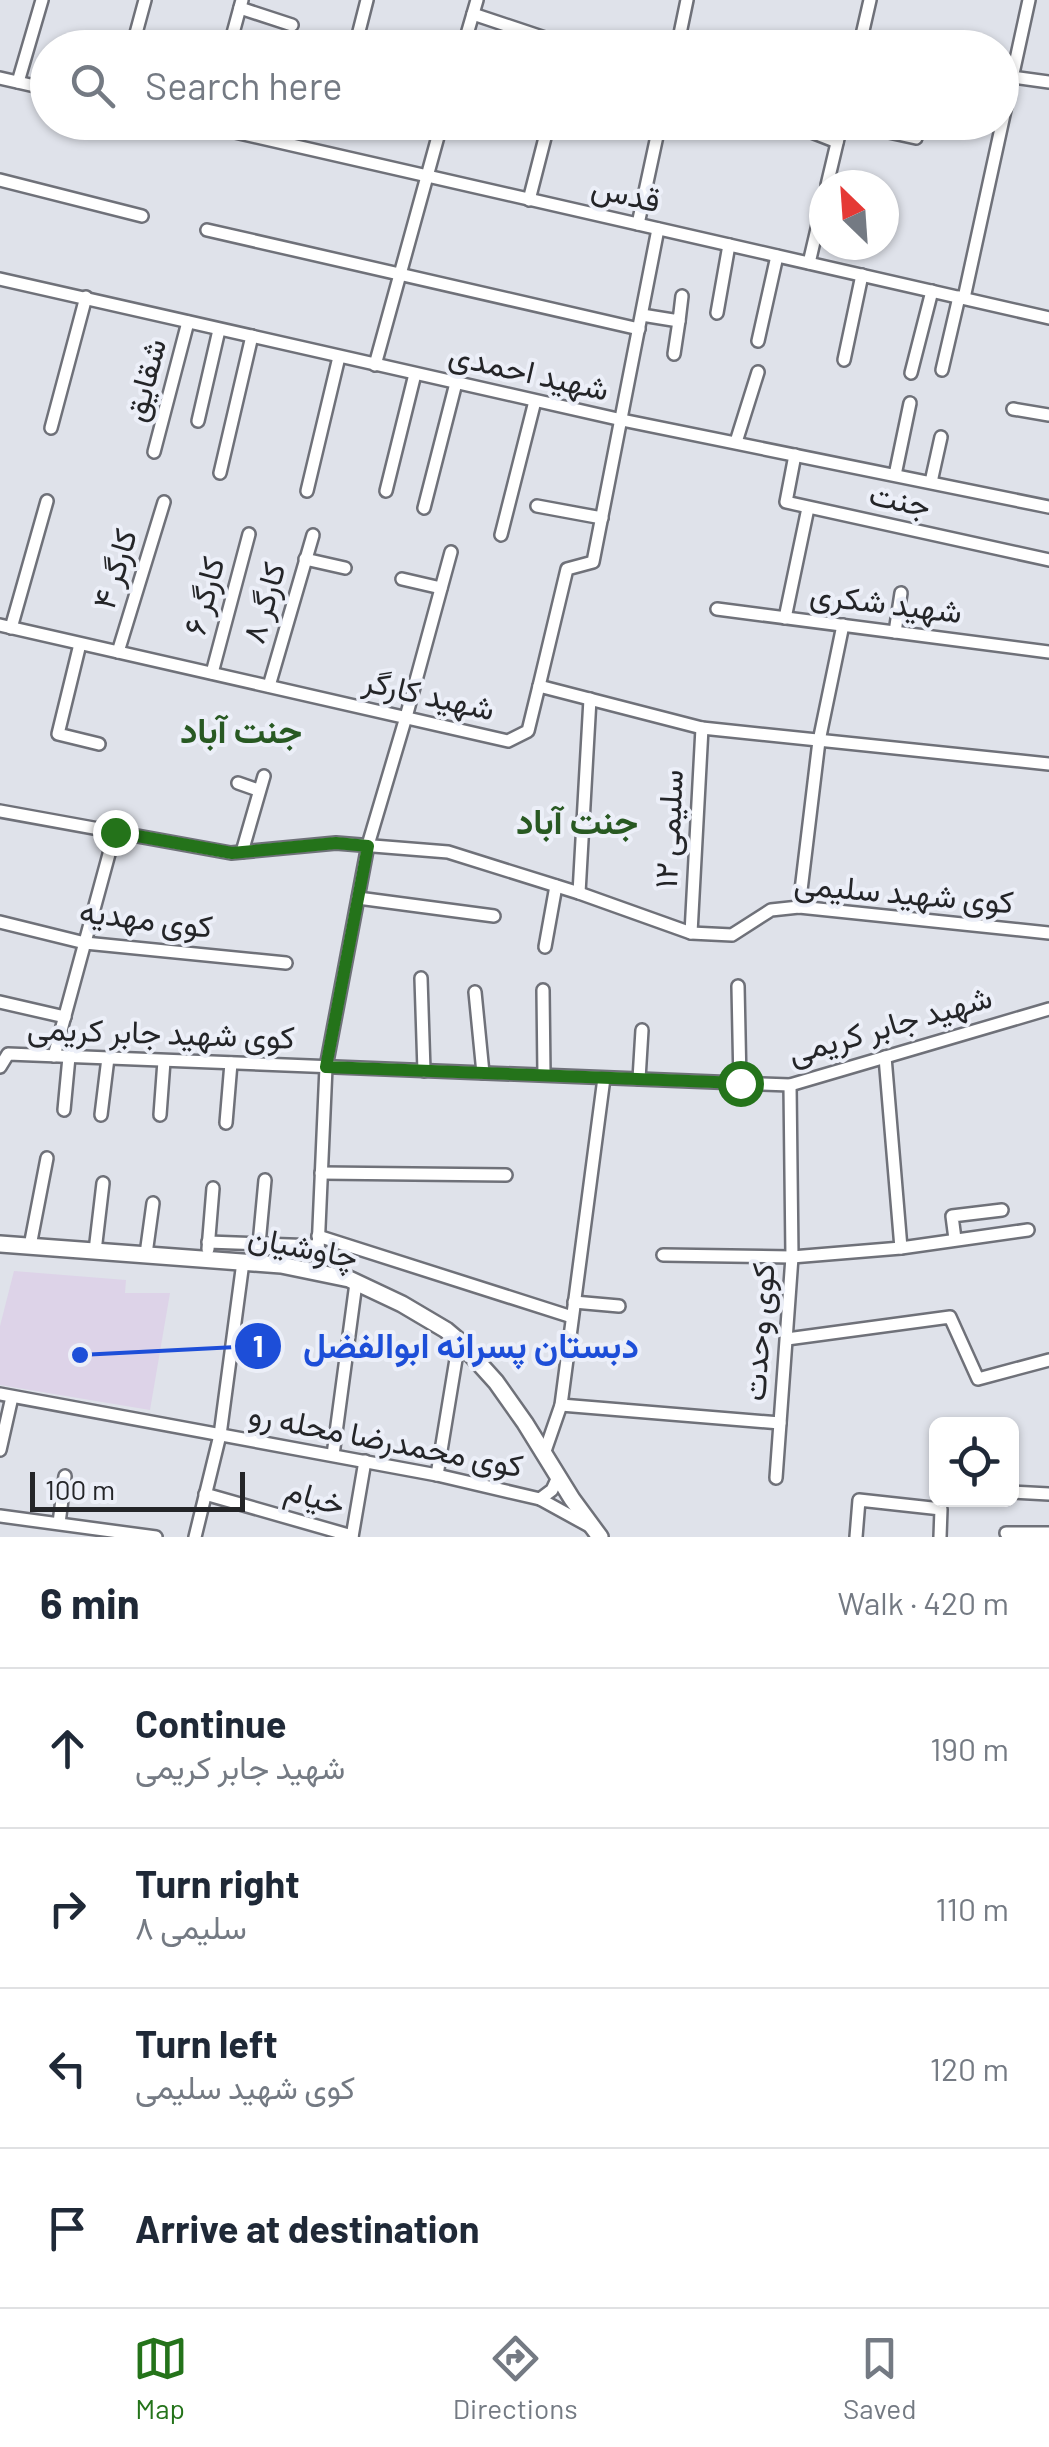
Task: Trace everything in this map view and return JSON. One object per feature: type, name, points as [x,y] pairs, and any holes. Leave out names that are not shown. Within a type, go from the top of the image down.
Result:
[{"type":"main road","name":"چاوشیان","points":[[0,1244],[146,1254],[208,1250],[244,1262],[281,1265],[356,1283],[402,1304],[446,1330],[496,1382],[597,1533]]},
{"type":"street","points":[[33,30],[42,0]]},
{"type":"street","points":[[137,30],[145,0]]},
{"type":"street","points":[[359,30],[367,0]]},
{"type":"street","points":[[468,30],[476,0]]},
{"type":"street","points":[[681,30],[687,0]]},
{"type":"street","points":[[863,30],[870,0]]},
{"type":"street","points":[[1019,45],[1029,0]]},
{"type":"street","points":[[234,30],[241,4],[292,25]]},
{"type":"street","points":[[473,14],[521,30]]},
{"type":"street","points":[[18,82],[30,41]]},
{"type":"street","points":[[1019,77],[1049,82]]},
{"type":"street","points":[[0,78],[30,85]]},
{"type":"street","name":"قدس","points":[[274,140],[1049,318]]},
{"type":"street","points":[[375,365],[437,140]]},
{"type":"street","points":[[530,200],[544,140]]},
{"type":"street","points":[[638,224],[656,140]]},
{"type":"street","points":[[830,170],[837,142],[832,140]]},
{"type":"street","points":[[942,370],[997,140]]},
{"type":"street","points":[[0,180],[142,216]]},
{"type":"street","points":[[539,686],[566,570],[593,562],[658,229]]},
{"type":"street","points":[[207,230],[639,329]]},
{"type":"street","points":[[717,314],[729,245]]},
{"type":"street","points":[[758,342],[777,256]]},
{"type":"street","points":[[809,264],[810,260]]},
{"type":"street","points":[[844,360],[862,275]]},
{"type":"street","name":"شهید احمدی","points":[[0,279],[622,420],[1049,507]]},
{"type":"street","points":[[911,373],[932,291]]},
{"type":"street","points":[[674,354],[682,296]]},
{"type":"street","points":[[51,428],[86,297]]},
{"type":"street","points":[[642,315],[678,321]]},
{"type":"street","name":"شقایق","points":[[154,452],[188,322]]},
{"type":"street","points":[[198,421],[219,330]]},
{"type":"street","points":[[220,473],[252,336]]},
{"type":"street","points":[[307,492],[339,357]]},
{"type":"street","points":[[736,442],[758,372]]},
{"type":"street","points":[[386,491],[415,374]]},
{"type":"street","points":[[424,508],[456,383]]},
{"type":"street","points":[[501,535],[535,401]]},
{"type":"street","points":[[895,474],[910,402]]},
{"type":"street","points":[[1013,409],[1049,415]]},
{"type":"street","points":[[931,482],[941,437]]},
{"type":"street","points":[[786,618],[808,508],[786,502],[795,455]]},
{"type":"street","points":[[6,627],[47,501]]},
{"type":"street","name":"کارگر ۴","points":[[118,652],[164,502]]},
{"type":"street","points":[[536,506],[602,518]]},
{"type":"street","name":"جنت","points":[[808,508],[1049,560]]},
{"type":"street","name":"کارگر ۶","points":[[212,673],[249,534]]},
{"type":"street","name":"کارگر ۸","points":[[269,686],[312,534]]},
{"type":"street","points":[[317,1273],[326,1067],[368,846],[451,552]]},
{"type":"street","points":[[305,559],[346,568]]},
{"type":"street","points":[[402,579],[441,588]]},
{"type":"street","points":[[894,632],[900,593]]},
{"type":"street","name":"شهید شکری","points":[[717,609],[1049,652]]},
{"type":"street","points":[[799,907],[819,741],[843,626]]},
{"type":"street","name":"شهید کارگر","points":[[6,627],[508,741],[528,730],[539,686],[702,728],[1049,764]]},
{"type":"street","points":[[80,644],[58,734],[100,744]]},
{"type":"street","points":[[578,893],[590,699]]},
{"type":"street","name":"سلیمی ۱۲","points":[[690,933],[702,728]]},
{"type":"street","points":[[242,852],[264,776]]},
{"type":"street","points":[[238,783],[258,790]]},
{"type":"street","name":"کوی شهید سلیمی","points":[[0,811],[232,853],[336,843],[448,852],[690,933],[732,935],[771,910],[799,907],[1049,932]]},
{"type":"street","points":[[54,1056],[115,832]]},
{"type":"street","points":[[545,947],[556,886]]},
{"type":"street","points":[[358,898],[494,916]]},
{"type":"street","name":"کوی مهدیه","points":[[0,922],[85,942],[286,962]]},
{"type":"street","points":[[421,978],[424,1071]]},
{"type":"street","points":[[738,986],[740,1083]]},
{"type":"street","points":[[542,990],[544,1076]]},
{"type":"street","points":[[475,992],[484,1073]]},
{"type":"street","points":[[0,1002],[65,1017]]},
{"type":"street","name":"شهید جابر کریمی","points":[[326,1067],[790,1085],[1049,1009]]},
{"type":"street","points":[[640,1079],[642,1030]]},
{"type":"street","name":"کوی شهید جابر کریمی","points":[[0,1066],[8,1054],[326,1067]]},
{"type":"street","points":[[64,1110],[69,1057]]},
{"type":"street","points":[[885,1057],[901,1248]]},
{"type":"street","points":[[101,1115],[108,1058]]},
{"type":"street","points":[[160,1115],[164,1061]]},
{"type":"street","points":[[226,1123],[232,1063]]},
{"type":"street","points":[[544,1454],[561,1406],[604,1078]]},
{"type":"street","name":"کوی وحدت","points":[[561,1406],[780,1423],[792,1258],[790,1085]]},
{"type":"street","points":[[30,1246],[47,1158]]},
{"type":"street","points":[[321,1173],[506,1175]]},
{"type":"street","points":[[259,1244],[265,1180]]},
{"type":"street","points":[[94,1251],[103,1183]]},
{"type":"street","points":[[213,1188],[208,1250],[318,1241],[572,1317]]},
{"type":"street","points":[[146,1254],[153,1203]]},
{"type":"street","points":[[954,1239],[952,1216],[1002,1210]]},
{"type":"street","points":[[663,1254],[792,1258],[1028,1230]]},
{"type":"street","points":[[195,1537],[220,1435],[244,1262]]},
{"type":"street","points":[[333,1455],[356,1283]]},
{"type":"street","points":[[574,1302],[618,1306]]},
{"type":"street","points":[[788,1339],[950,1317],[978,1380],[1049,1360]]},
{"type":"street","points":[[438,1475],[460,1342]]},
{"type":"street","points":[[0,1450],[6,1396]]},
{"type":"street","name":"کوی محمدرضا محله رو","points":[[6,1396],[438,1475],[540,1499],[597,1533]]},
{"type":"street","points":[[776,1478],[780,1423]]},
{"type":"street","points":[[352,1536],[365,1461]]},
{"type":"street","points":[[59,1523],[65,1476]]},
{"type":"street","name":"کوی محمدرضا محله رو","points":[[540,1499],[552,1490],[558,1476]]},
{"type":"street","points":[[1019,1492],[1049,1494]]},
{"type":"street","name":"خیام","points":[[206,1494],[352,1536]]},
{"type":"street","points":[[856,1537],[859,1500],[941,1509],[940,1537]]},
{"type":"street","points":[[0,1516],[156,1537]]},
{"type":"street","points":[[1006,1533],[1049,1532]]},
{"type":"shaded area","points":[[14,1271],[126,1280],[125,1293],[170,1293],[150,1410],[0,1385],[0,1326]]},
{"type":"place","name":"دبستان پسرانه ابوالفضل","points":[[80,1355]]},
{"type":"district","name":"جنت آباد","points":[[241,731]]},
{"type":"district","name":"جنت آباد","points":[[577,822]]},
{"type":"route","points":[[115,832],[232,853],[336,843],[368,846],[326,1067],[740,1083]]}]
